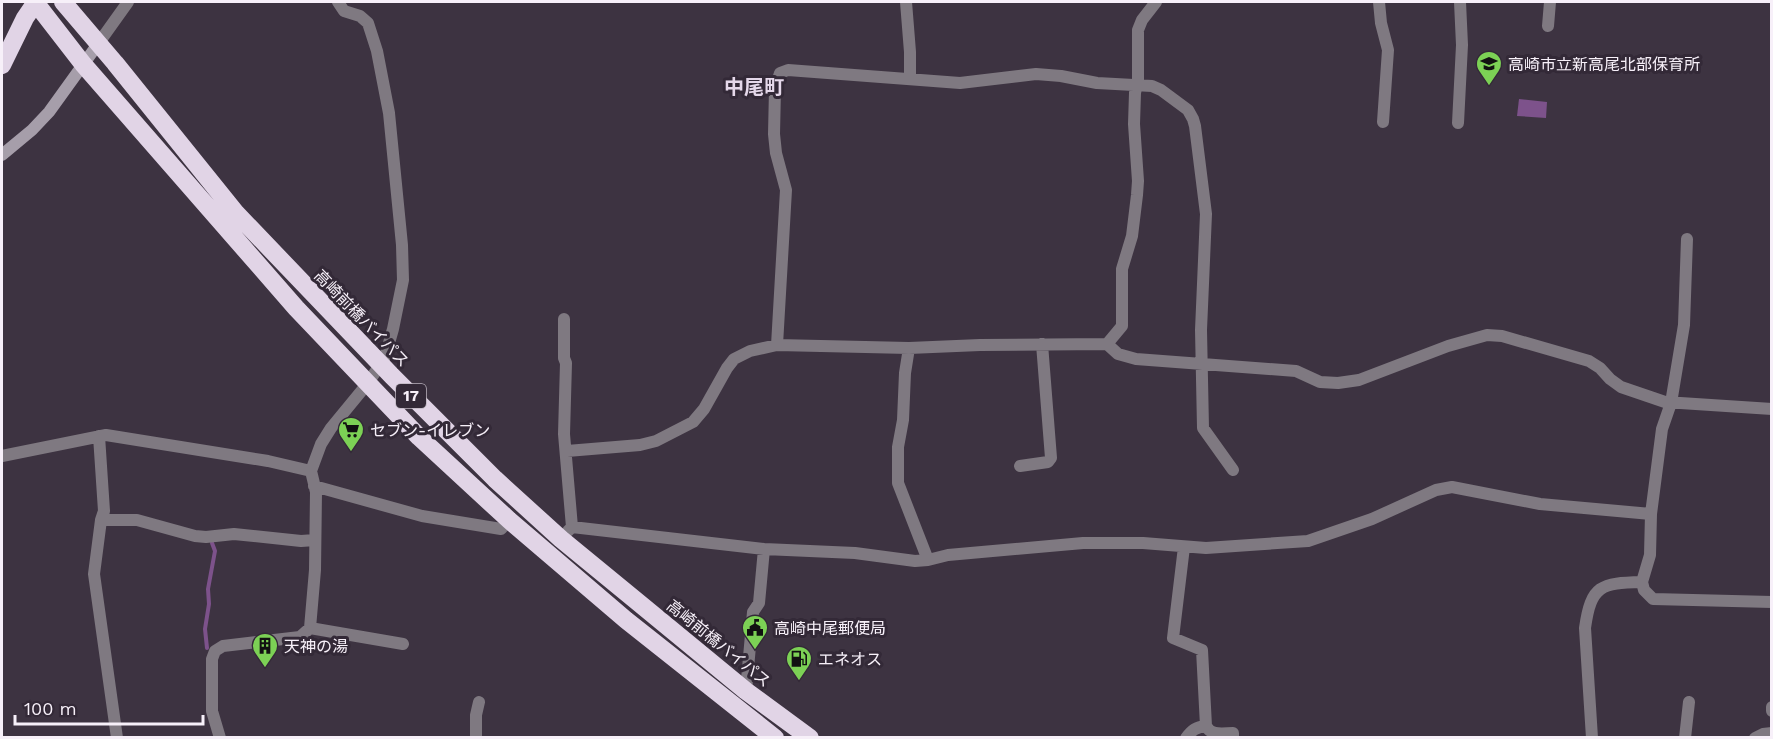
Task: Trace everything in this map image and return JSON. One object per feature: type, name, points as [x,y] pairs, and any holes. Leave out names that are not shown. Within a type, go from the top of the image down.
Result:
[{"type":"highway","points":[[2,65],[25,18],[36,2]]},
{"type":"highway","name":"17","points":[[36,2],[83,64],[296,308],[419,436],[509,520],[626,620],[775,738]]},
{"type":"highway","name":"高崎前橋バイパス","points":[[63,2],[235,212],[495,479],[566,533],[746,690],[810,738]]},
{"type":"street","points":[[2,155],[40,123],[128,2]]},
{"type":"street","points":[[220,738],[212,711],[212,659],[215,651],[223,646],[300,637],[310,628],[315,570],[316,492],[311,471],[321,444],[331,428],[381,364],[393,328],[403,280],[402,245],[389,113],[371,28],[360,16],[344,11],[338,2]]},
{"type":"street","points":[[906,2],[910,78]]},
{"type":"street","points":[[1107,344],[1122,326],[1122,269],[1132,236],[1137,195],[1134,124],[1138,30],[1142,20],[1156,2]]},
{"type":"street","points":[[1379,2],[1381,23],[1388,50],[1383,122]]},
{"type":"street","points":[[1458,123],[1462,45],[1460,2]]},
{"type":"street","points":[[1548,26],[1551,2]]},
{"type":"street","points":[[777,345],[786,190],[776,153],[774,134],[775,89],[780,73],[788,70],[910,78],[936,82],[960,82],[1036,74],[1097,83],[1152,86],[1188,110],[1195,126],[1206,214],[1201,363],[1203,428],[1233,470]]},
{"type":"street","points":[[1687,239],[1684,325],[1671,403],[1662,429],[1651,514],[1650,555],[1642,582],[1644,590],[1653,599],[1772,602]]},
{"type":"street","points":[[564,319],[566,533],[928,560],[948,555],[1083,543],[1143,543],[1206,548],[1308,542],[1372,519],[1444,488],[1461,488],[1570,508],[1651,514]]},
{"type":"street","points":[[567,451],[640,445],[656,441],[693,422],[704,409],[734,359],[750,351],[777,345],[909,348],[1107,344],[1118,354],[1136,359],[1296,371],[1320,382],[1338,383],[1359,380],[1448,346],[1487,335],[1502,336],[1589,361],[1621,387],[1671,403],[1772,409]]},
{"type":"street","points":[[1020,466],[1048,462],[1051,458],[1042,344]]},
{"type":"street","points":[[909,348],[905,373],[903,420],[898,447],[898,483],[928,560]]},
{"type":"street","points":[[2,456],[112,435],[268,461],[311,471]]},
{"type":"street","points":[[99,436],[104,511],[94,574],[117,738]]},
{"type":"street","points":[[314,486],[433,518],[501,529],[509,520]]},
{"type":"street","points":[[101,520],[137,520],[195,536],[234,534],[301,541],[315,540]]},
{"type":"street","points":[[1184,547],[1173,638],[1202,650],[1206,726],[1213,733],[1233,733],[1233,738]]},
{"type":"street","points":[[746,690],[753,612],[759,603],[764,549]]},
{"type":"street","points":[[1592,738],[1585,628],[1587,610],[1591,598],[1599,589],[1624,583],[1642,582]]},
{"type":"street","points":[[310,628],[403,644]]},
{"type":"street","points":[[476,738],[476,716],[479,702]]},
{"type":"street","points":[[1685,738],[1689,702]]},
{"type":"street","points":[[1186,738],[1197,727],[1206,726]]},
{"type":"street","points":[[1755,738],[1772,733]]},
{"type":"shaded area","points":[[1519,99],[1547,102],[1546,118],[1517,116]]},
{"type":"waterway","points":[[207,648],[205,629],[209,604],[208,589],[215,551],[212,543]]},
{"type":"place","name":"高崎市立新高尾北部保育所","points":[[1489,87]]},
{"type":"place","name":"セブン-イレブン","points":[[351,453]]},
{"type":"place","name":"高崎中尾郵便局","points":[[755,651]]},
{"type":"place","name":"天神の湯","points":[[265,669]]},
{"type":"place","name":"エネオス","points":[[799,682]]},
{"type":"district","name":"中尾町","points":[[754,87]]}]
